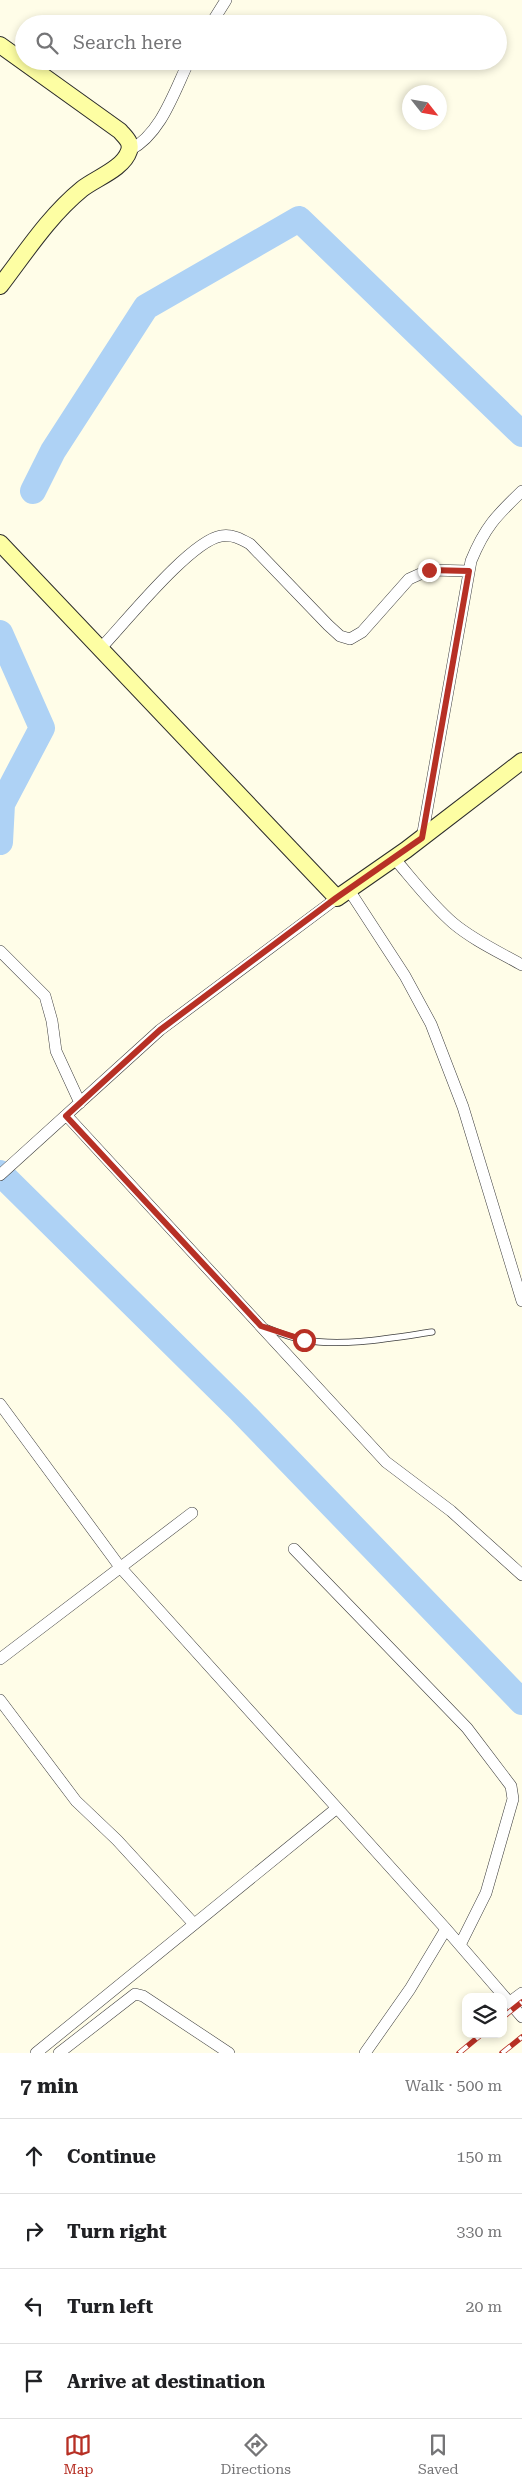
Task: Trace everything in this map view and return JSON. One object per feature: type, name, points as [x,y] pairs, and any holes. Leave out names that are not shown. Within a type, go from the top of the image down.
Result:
[{"type":"street","points":[[217,15],[226,0]]},
{"type":"street","points":[[0,45],[15,56]]},
{"type":"street","points":[[35,70],[120,131],[129,141],[130,150]]},
{"type":"street","points":[[0,286],[54,216],[84,188],[121,163],[130,150],[142,144],[152,131],[184,70]]},
{"type":"street","points":[[422,838],[469,571],[484,530],[522,491]]},
{"type":"street","points":[[100,649],[188,555],[220,536],[238,537],[250,544],[328,625],[340,636],[350,639],[362,632],[409,579],[429,570],[469,571]]},
{"type":"street","points":[[0,543],[100,649],[343,894],[405,976],[434,1032],[463,1107],[522,1301]]},
{"type":"street","points":[[0,1175],[160,1030],[343,894],[422,838],[522,761]]},
{"type":"street","points":[[394,858],[436,907],[455,924],[479,941],[522,965]]},
{"type":"street","points":[[0,951],[38,987],[50,1008],[56,1051],[80,1103]]},
{"type":"street","points":[[66,1116],[386,1462],[451,1511],[522,1575]]},
{"type":"street","points":[[0,1404],[120,1567],[338,1808],[522,2017]]},
{"type":"street","points":[[0,1659],[192,1513]]},
{"type":"street","points":[[294,1549],[468,1728],[512,1786],[513,1799],[486,1893],[460,1945]]},
{"type":"street","points":[[0,1700],[76,1801],[117,1840],[194,1924]]},
{"type":"street","points":[[36,2053],[338,1808]]},
{"type":"street","points":[[366,2053],[410,1989],[446,1929]]},
{"type":"street","points":[[510,2002],[522,1993]]},
{"type":"street","points":[[59,2053],[135,1994],[143,1996],[229,2053]]},
{"type":"lane","points":[[261,1326],[294,1338],[323,1342],[395,1338],[432,1332]]},
{"type":"waterway","points":[[33,491],[53,451],[146,307],[299,219],[522,434]]},
{"type":"waterway","points":[[0,633],[42,728],[2,804],[0,842]]},
{"type":"waterway","points":[[0,1173],[239,1409],[522,1702]]},
{"type":"railway","points":[[507,2014],[522,2002]]},
{"type":"railway","points":[[502,2053],[522,2037]]},
{"type":"railway","points":[[459,2053],[477,2038]]},
{"type":"route","points":[[304,1340],[261,1326],[66,1116],[160,1030],[336,898],[422,838],[452,658],[469,571],[429,570]]}]
